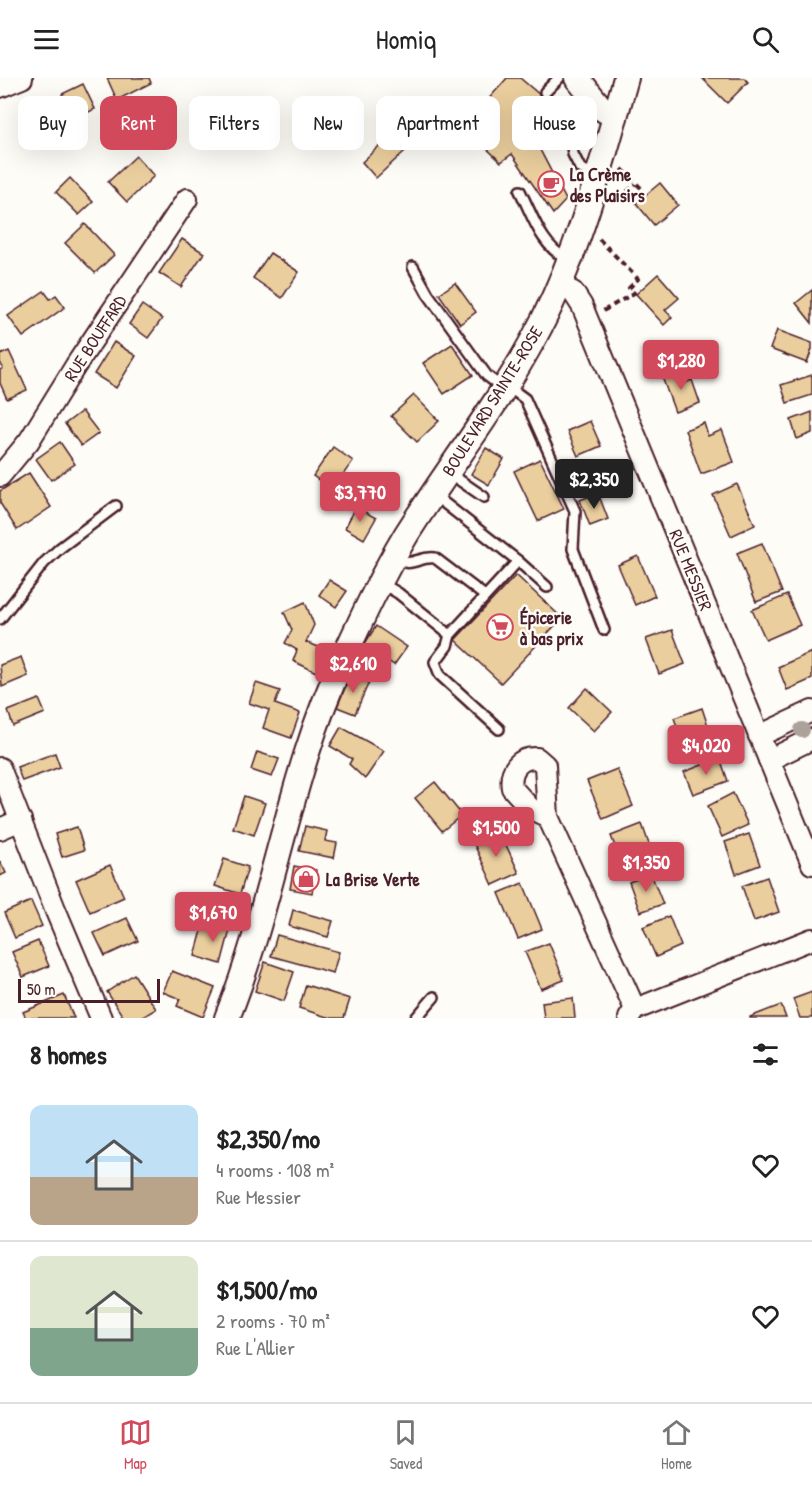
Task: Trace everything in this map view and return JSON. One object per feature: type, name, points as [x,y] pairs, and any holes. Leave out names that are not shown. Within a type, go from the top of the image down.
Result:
[{"type":"street","points":[[0,87],[22,78]]},
{"type":"street","points":[[577,78],[591,96]]},
{"type":"street","name":"BOULEVARD SAINTE-ROSE","points":[[231,1017],[301,774],[320,713],[341,662],[394,558],[535,336],[559,285],[605,170],[615,117],[626,78]]},
{"type":"street","points":[[597,102],[615,117]]},
{"type":"street","name":"RUE BOUFFARD","points":[[0,476],[29,441],[76,365],[187,199]]},
{"type":"street","name":"RUE MESSIER","points":[[559,285],[573,292],[582,306],[812,864]]},
{"type":"street","points":[[759,736],[812,711]]},
{"type":"street","points":[[769,760],[812,739]]},
{"type":"street","points":[[0,768],[55,909],[101,1018]]},
{"type":"street","points":[[548,818],[632,1014],[812,939]]},
{"type":"street","points":[[0,829],[21,820]]},
{"type":"lane","points":[[545,92],[559,78]]},
{"type":"lane","points":[[573,150],[576,162],[584,171],[605,170]]},
{"type":"lane","points":[[520,191],[545,241],[553,251],[569,260]]},
{"type":"lane","points":[[413,267],[428,294],[488,376],[525,399],[575,511],[573,549],[604,630]]},
{"type":"lane","points":[[448,472],[484,497]]},
{"type":"lane","points":[[433,495],[518,561],[547,587]]},
{"type":"lane","points":[[0,619],[44,563],[60,548],[116,506]]},
{"type":"lane","points":[[394,558],[409,564],[422,559],[435,558],[485,596]]},
{"type":"lane","points":[[499,729],[440,675],[435,662],[447,646],[450,635],[518,561]]},
{"type":"lane","points":[[381,583],[398,593],[450,635]]},
{"type":"lane","points":[[416,1018],[434,997]]},
{"type":"path","points":[[605,170],[642,189]]},
{"type":"path","points":[[619,199],[636,184]]},
{"type":"path","points":[[592,232],[638,279],[629,288],[634,293],[603,310]]},
{"type":"building","points":[[107,78],[149,78],[151,83],[125,96],[115,96]]},
{"type":"building","points":[[507,78],[520,78],[541,96],[512,96],[512,150],[540,150],[566,200],[553,214],[512,154],[501,162],[488,150],[500,150],[500,96],[491,96]]},
{"type":"building","points":[[702,78],[744,78],[748,82],[727,103]]},
{"type":"building","points":[[83,84],[95,109],[88,112],[88,96],[63,96],[62,94]]},
{"type":"building","points":[[376,149],[406,150],[376,178],[362,162]]},
{"type":"building","points":[[136,156],[154,176],[127,202],[108,182]]},
{"type":"building","points":[[70,178],[93,202],[79,215],[56,192]]},
{"type":"building","points":[[660,183],[678,205],[654,225],[636,203]]},
{"type":"building","points":[[85,224],[114,255],[95,273],[65,243]]},
{"type":"building","points":[[182,239],[204,253],[181,287],[159,273]]},
{"type":"building","points":[[270,253],[299,272],[282,298],[253,278]]},
{"type":"building","points":[[658,274],[679,298],[665,310],[672,317],[664,325],[636,294]]},
{"type":"building","points":[[455,283],[476,312],[460,324],[439,294]]},
{"type":"building","points":[[812,290],[812,323],[796,303]]},
{"type":"building","points":[[44,291],[50,299],[56,295],[65,307],[23,337],[8,316]]},
{"type":"building","points":[[142,305],[162,319],[148,338],[129,324]]},
{"type":"building","points":[[777,330],[812,343],[807,363],[770,349]]},
{"type":"building","points":[[114,342],[136,356],[116,388],[94,374]]},
{"type":"building","points":[[452,344],[473,375],[444,394],[423,363]]},
{"type":"building","points":[[9,351],[27,390],[7,399],[0,383],[0,370],[3,368],[0,355]]},
{"type":"building","points":[[681,370],[685,383],[692,380],[700,403],[675,412],[662,377]]},
{"type":"building","points":[[812,375],[812,395],[787,403],[781,385]]},
{"type":"building","points":[[414,395],[439,421],[417,442],[391,416]]},
{"type":"building","points":[[82,411],[99,433],[81,446],[65,424]]},
{"type":"building","points":[[812,412],[812,433],[797,439],[791,420]]},
{"type":"building","points":[[590,421],[601,446],[578,456],[567,431]]},
{"type":"building","points":[[704,423],[708,436],[722,430],[734,462],[701,474],[685,430]]},
{"type":"building","points":[[60,442],[75,464],[51,480],[36,459]]},
{"type":"building","points":[[333,447],[353,461],[339,480],[333,476],[326,485],[313,476]]},
{"type":"building","points":[[486,448],[504,459],[489,485],[471,474]]},
{"type":"building","points":[[540,459],[564,509],[538,521],[514,471]]},
{"type":"building","points":[[29,473],[51,507],[17,530],[0,503],[0,491]]},
{"type":"building","points":[[737,484],[755,525],[731,536],[713,495]]},
{"type":"building","points":[[598,493],[608,519],[590,526],[580,500]]},
{"type":"building","points":[[356,507],[376,518],[364,539],[345,528]]},
{"type":"building","points":[[762,543],[782,592],[756,602],[737,553]]},
{"type":"building","points":[[638,556],[655,596],[635,605],[618,565]]},
{"type":"building","points":[[516,575],[562,618],[501,683],[455,640]]},
{"type":"building","points":[[329,580],[347,591],[336,607],[319,595]]},
{"type":"building","points":[[787,595],[800,625],[766,640],[752,610]]},
{"type":"building","points":[[305,602],[314,625],[306,642],[326,650],[316,672],[293,661],[297,650],[285,643],[292,630],[284,612]]},
{"type":"building","points":[[376,626],[407,647],[394,665],[364,645]]},
{"type":"building","points":[[672,630],[685,664],[659,674],[646,639]]},
{"type":"building","points":[[812,652],[812,679],[787,690],[778,667]]},
{"type":"building","points":[[21,657],[28,676],[2,687],[0,665]]},
{"type":"building","points":[[351,674],[369,682],[355,714],[337,707]]},
{"type":"building","points":[[256,683],[280,691],[275,704],[300,713],[291,738],[263,728],[269,710],[249,703]]},
{"type":"building","points":[[587,688],[612,712],[594,731],[569,708]]},
{"type":"building","points":[[39,699],[45,713],[13,726],[8,711]]},
{"type":"building","points":[[702,708],[715,747],[688,757],[674,718]]},
{"type":"building","points":[[341,727],[384,751],[365,779],[349,764],[352,759],[330,746]]},
{"type":"building","points":[[257,752],[279,759],[272,777],[251,770]]},
{"type":"building","points":[[55,753],[60,767],[22,781],[17,767]]},
{"type":"building","points":[[720,758],[728,781],[693,794],[684,772]]},
{"type":"building","points":[[617,769],[633,806],[603,819],[587,781]]},
{"type":"building","points":[[435,782],[462,815],[442,831],[415,798]]},
{"type":"building","points":[[733,793],[748,825],[722,837],[708,806]]},
{"type":"building","points":[[244,796],[265,803],[254,835],[233,828]]},
{"type":"building","points":[[642,824],[651,850],[621,862],[611,836]]},
{"type":"building","points":[[305,826],[327,831],[325,841],[337,843],[334,858],[299,851]]},
{"type":"building","points":[[77,827],[84,850],[62,857],[55,834]]},
{"type":"building","points":[[500,832],[519,873],[493,885],[474,844]]},
{"type":"building","points":[[749,834],[760,865],[736,874],[725,842]]},
{"type":"building","points":[[224,859],[248,867],[240,894],[215,886]]},
{"type":"building","points":[[0,861],[6,873],[0,876]]},
{"type":"building","points":[[110,865],[124,897],[90,912],[76,880]]},
{"type":"building","points":[[294,866],[316,870],[312,893],[290,889]]},
{"type":"building","points":[[651,874],[663,904],[640,912],[629,882]]},
{"type":"building","points":[[767,877],[779,912],[754,921],[742,886]]},
{"type":"building","points":[[523,883],[542,929],[518,939],[499,893]]},
{"type":"building","points":[[31,901],[42,926],[15,938],[4,913]]},
{"type":"building","points":[[293,910],[333,921],[328,937],[289,926]]},
{"type":"building","points":[[669,916],[681,946],[656,957],[643,927]]},
{"type":"building","points":[[127,918],[138,941],[105,956],[94,933]]},
{"type":"building","points":[[204,923],[230,930],[221,964],[195,956]]},
{"type":"building","points":[[277,935],[339,952],[333,973],[271,956]]},
{"type":"building","points":[[38,941],[49,966],[23,977],[12,952]]},
{"type":"building","points":[[549,943],[564,980],[541,989],[525,952]]},
{"type":"building","points":[[265,962],[294,972],[284,1001],[255,991]]},
{"type":"building","points":[[172,971],[215,988],[203,1017],[177,1006],[180,999],[163,992]]},
{"type":"building","points":[[134,974],[156,1009],[141,1018],[124,1018],[107,992]]},
{"type":"building","points":[[306,985],[350,999],[344,1018],[330,1018],[299,1008]]},
{"type":"building","points":[[812,992],[812,1018],[800,1018],[793,999]]},
{"type":"building","points":[[64,995],[74,1018],[26,1018],[23,1012]]},
{"type":"building","points":[[573,998],[575,1018],[544,1018],[542,1002]]},
{"type":"building","points":[[781,1005],[786,1018],[750,1018],[750,1017]]},
{"type":"place","name":"La Crème des Plaisirs","points":[[551,184]]},
{"type":"place","name":"Épicerie à bas prix","points":[[500,627]]},
{"type":"place","name":"La Brise Verte","points":[[306,879]]}]
